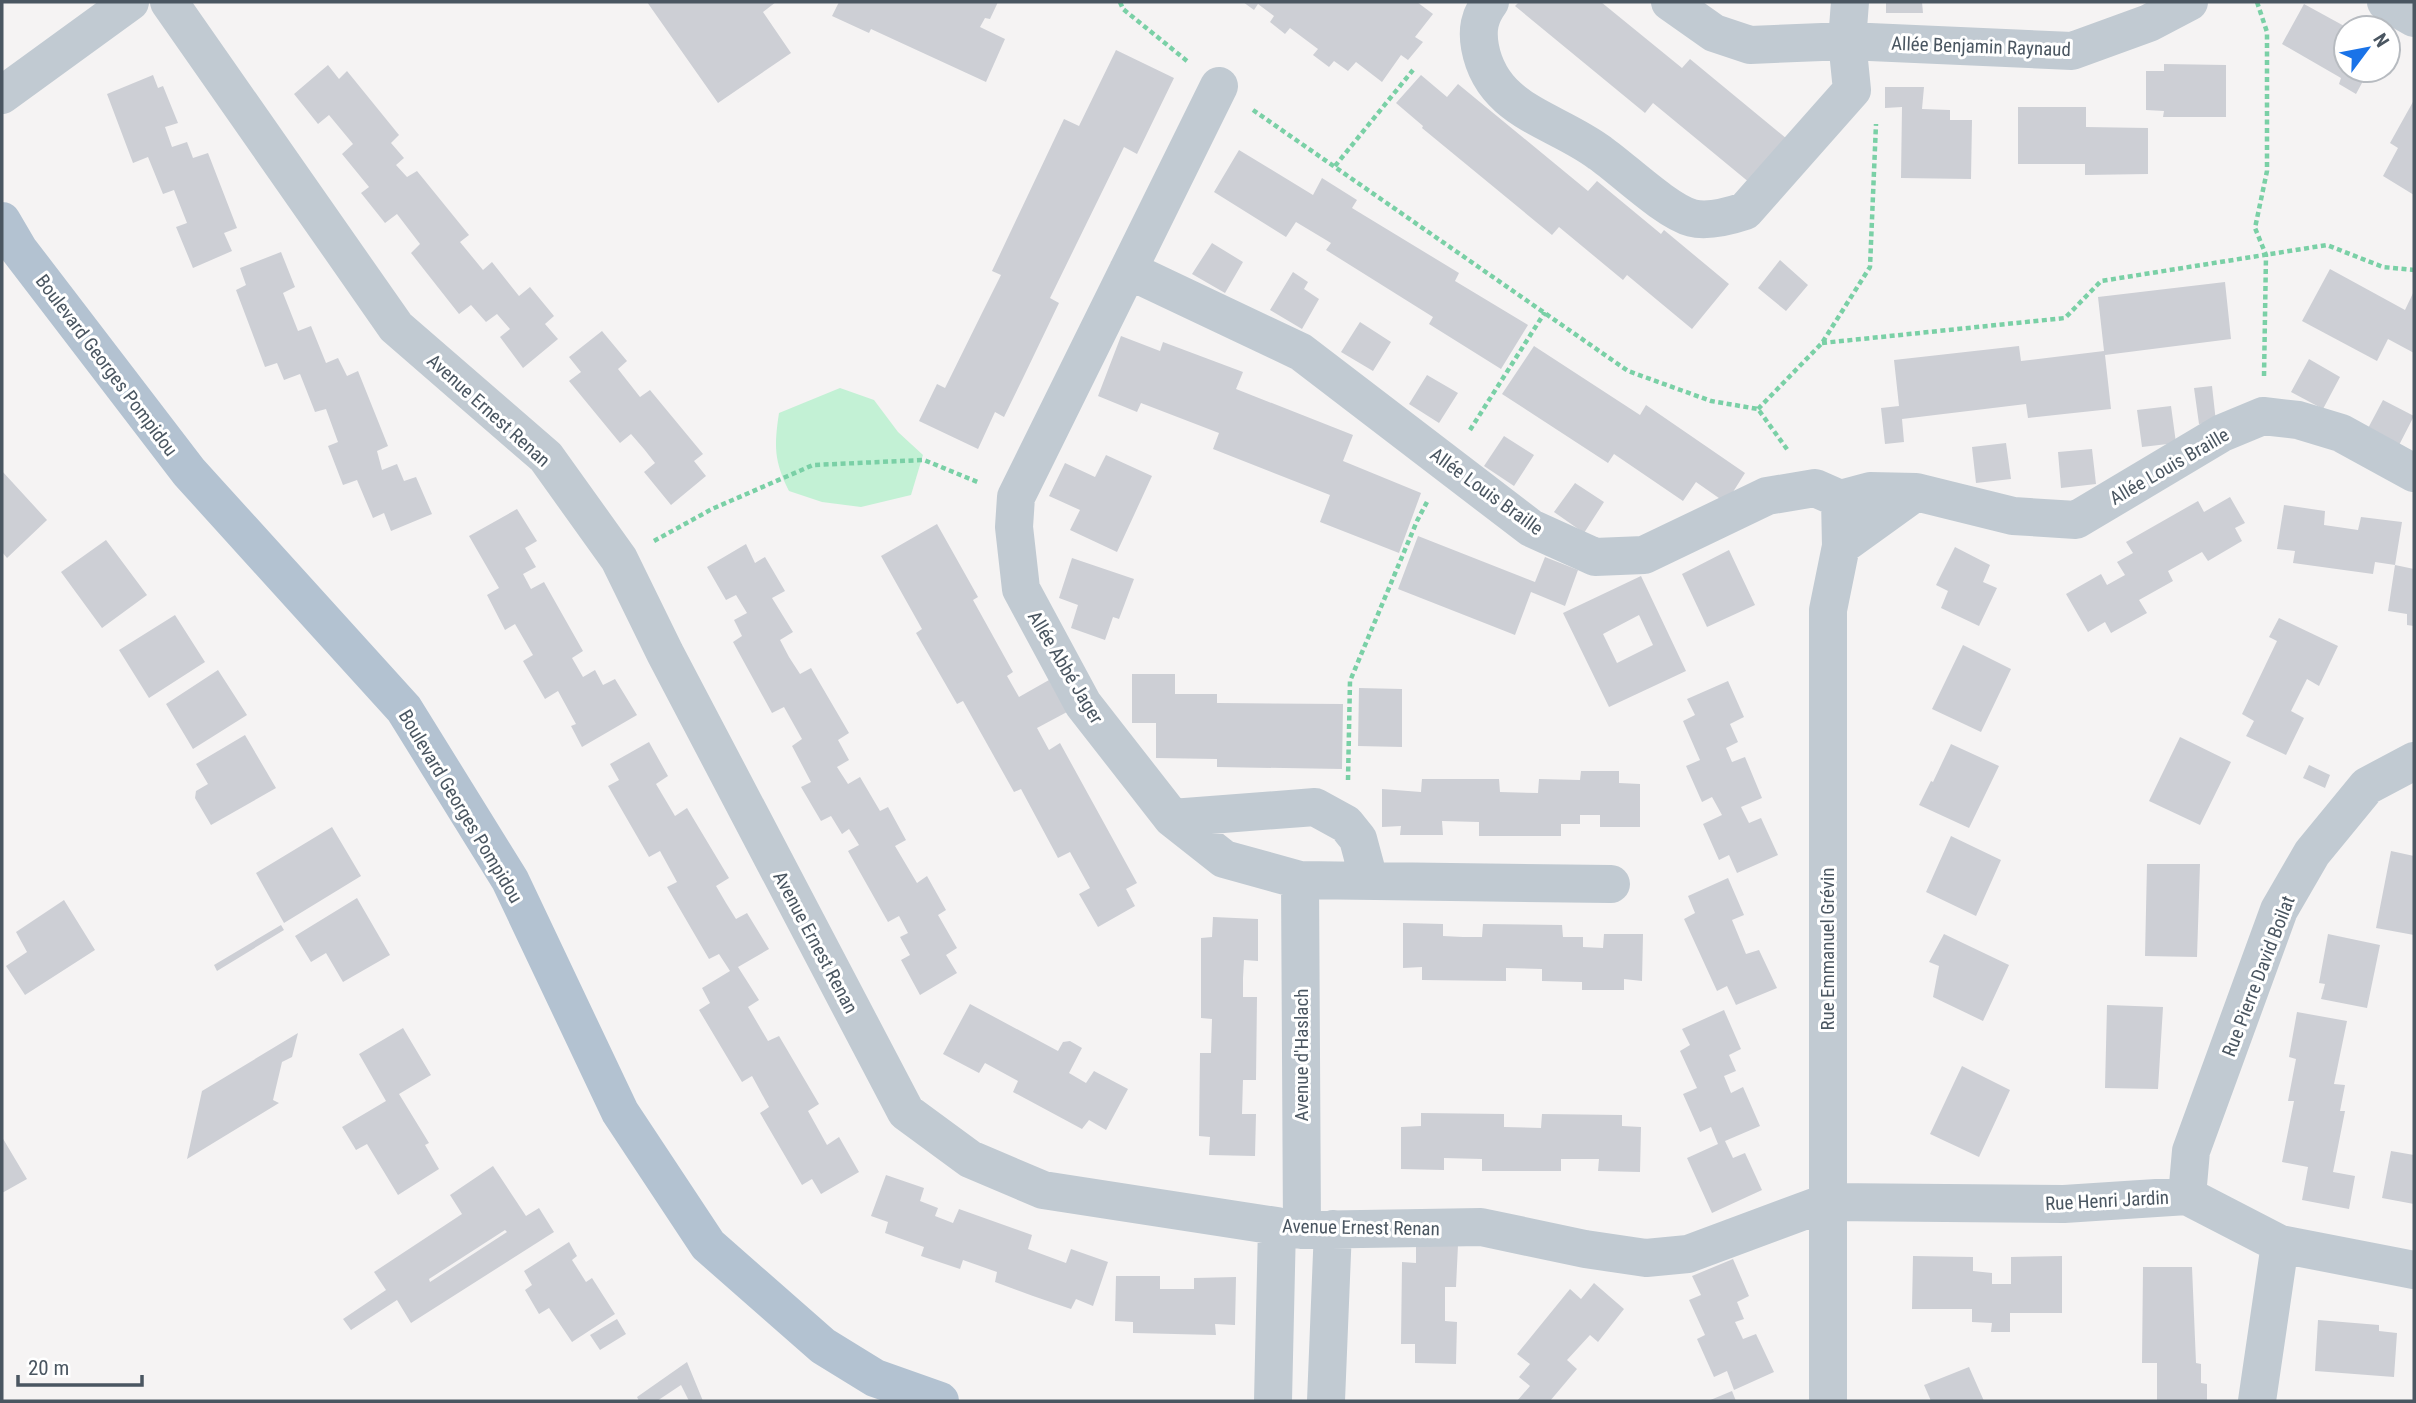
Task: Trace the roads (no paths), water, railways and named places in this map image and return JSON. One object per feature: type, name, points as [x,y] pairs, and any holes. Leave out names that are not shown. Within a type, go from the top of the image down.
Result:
[{"type":"main road","name":"Boulevard Georges Pompidou","points":[[2,221],[19,250],[189,472],[404,709],[510,880],[620,1112],[708,1245],[869,1389],[940,1401]]},
{"type":"street","points":[[2,95],[130,2]]},
{"type":"street","name":"Avenue Ernest Renan","points":[[169,2],[396,327],[546,457],[619,559],[665,653],[906,1112],[970,1159],[1043,1191],[1304,1228],[1481,1227],[1585,1249],[1646,1258],[1688,1254],[1828,1202]]},
{"type":"street","points":[[1490,2],[1477,29],[1483,63],[1498,88],[1517,106],[1598,150],[1664,202],[1692,218],[1726,217],[1745,211],[1852,90],[1847,41],[1850,2]]},
{"type":"street","name":"Allée Benjamin Raynaud","points":[[1670,2],[1714,33],[1750,45],[1847,41],[2072,51],[2148,23],[2189,2]]},
{"type":"street","points":[[2386,2],[2414,18]]},
{"type":"street","name":"Allée Abbé Jager","points":[[1219,86],[1016,497],[1014,527],[1021,589],[1083,704],[1172,818],[1224,859],[1300,880],[1611,884]]},
{"type":"street","name":"Allée Louis Braille","points":[[1128,270],[1301,352],[1531,528],[1595,557],[1644,555],[1767,496],[1870,491],[1916,492],[2013,516],[2076,520],[2222,433],[2263,416],[2298,420],[2341,433],[2414,473]]},
{"type":"street","points":[[1841,546],[1916,492]]},
{"type":"street","name":"Rue Emmanuel Grévin","points":[[1828,493],[1841,546],[1828,610],[1828,1401]]},
{"type":"street","name":"Rue Pierre David Boilat","points":[[2188,1196],[2191,1151],[2279,910],[2312,853],[2367,786],[2414,761]]},
{"type":"street","points":[[1172,818],[1315,807],[1346,824],[1358,839],[1369,880]]},
{"type":"street","name":"Avenue d'Haslach","points":[[1300,880],[1304,1228],[1326,1401]]},
{"type":"street","name":"Rue Henri Jardin","points":[[1828,1202],[2064,1204],[2188,1196],[2280,1244],[2414,1270]]},
{"type":"street","name":"Avenue d'Haslach","points":[[1273,1401],[1304,1228]]},
{"type":"street","points":[[2257,1401],[2280,1244]]}]
